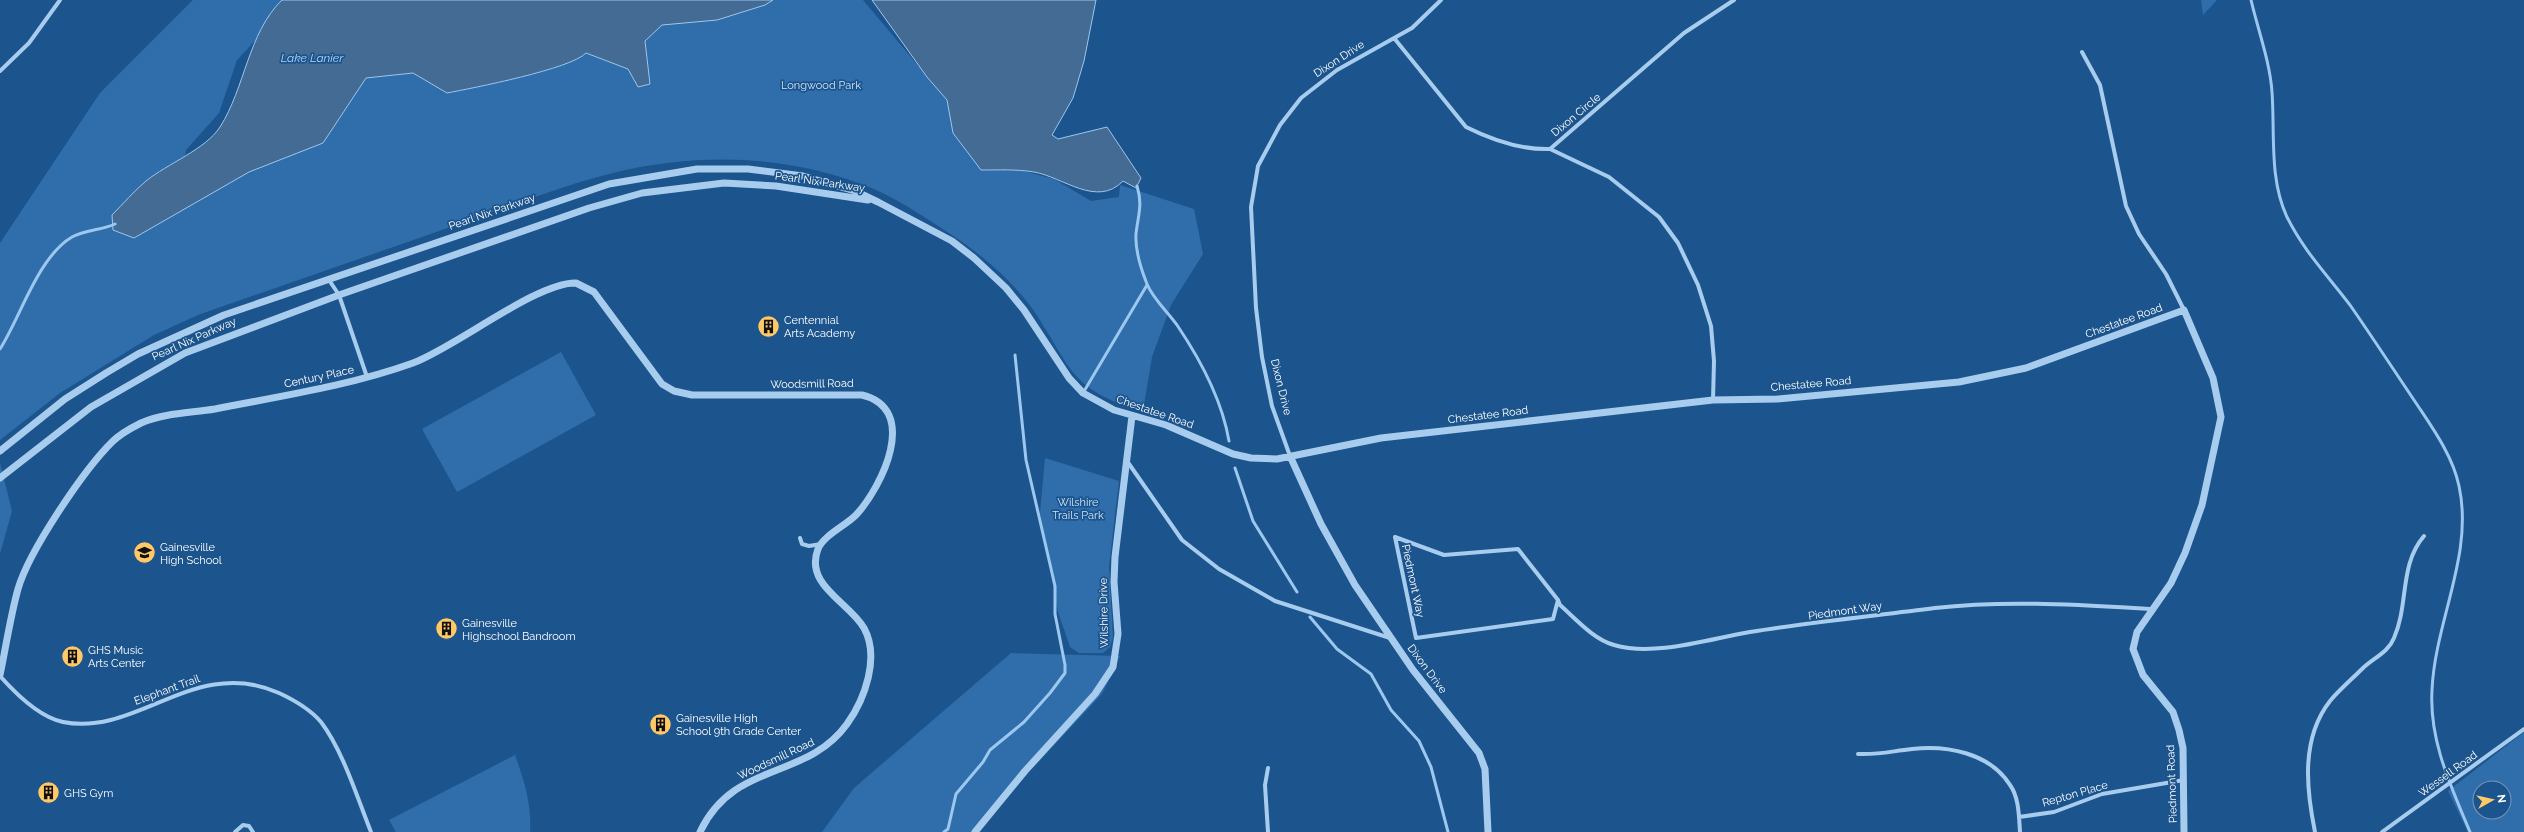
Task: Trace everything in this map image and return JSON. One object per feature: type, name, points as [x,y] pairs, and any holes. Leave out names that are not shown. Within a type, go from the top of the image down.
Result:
[{"type":"street","points":[[0,70],[29,43],[60,0]]},
{"type":"street","name":"Dixon Drive","points":[[1441,0],[1412,28],[1337,70],[1301,98],[1280,125],[1258,166],[1254,184],[1251,229],[1262,357],[1272,406],[1290,456],[1321,524],[1351,578],[1413,670],[1479,753],[1485,770],[1488,832]]},
{"type":"street","name":"Dixon Circle","points":[[1394,38],[1466,127],[1481,135],[1525,149],[1550,148],[1684,33],[1734,0]]},
{"type":"street","points":[[2082,52],[2100,85],[2126,206],[2138,234],[2166,274],[2184,310]]},
{"type":"street","points":[[1550,148],[1609,177],[1659,218],[1678,243],[1698,285],[1711,326],[1714,361],[1713,400]]},
{"type":"street","name":"Pearl Nix Parkway","points":[[0,451],[65,399],[138,354],[224,315],[609,184],[665,173],[714,168],[777,172],[830,184],[878,202]]},
{"type":"street","name":"Pearl Nix Parkway","points":[[0,478],[91,407],[148,372],[184,353],[231,334],[338,295],[589,208],[642,193],[670,188],[724,183],[776,186],[878,202]]},
{"type":"street","name":"Chestatee Road","points":[[878,202],[952,242],[974,258],[1006,288],[1024,310],[1045,345],[1079,389],[1102,405],[1132,416],[1166,425],[1242,456],[1277,459],[1382,438],[1713,400],[1777,399],[1970,380],[2026,368],[2184,310]]},
{"type":"street","points":[[329,280],[338,295],[367,377]]},
{"type":"street","name":"Century Place","points":[[0,676],[18,589],[28,562],[76,489],[116,438],[140,424],[157,417],[195,413],[367,377],[413,363],[450,346],[544,291],[576,283],[594,292],[662,384],[682,394],[730,396]]},
{"type":"street","name":"Piedmont Road","points":[[2184,310],[2213,378],[2221,417],[2202,504],[2172,583],[2137,632],[2133,648],[2143,675],[2173,712],[2183,748],[2184,832]]},
{"type":"street","name":"Woodsmill Road","points":[[700,832],[719,804],[743,784],[809,757],[828,745],[847,724],[860,702],[869,671],[869,640],[859,620],[835,598],[819,576],[815,565],[821,544],[855,516],[878,483],[889,454],[893,434],[893,424],[888,412],[869,397],[854,394],[730,396]]},
{"type":"street","name":"Wilshire Drive","points":[[975,832],[1025,771],[1095,694],[1113,667],[1118,634],[1114,582],[1115,557],[1132,416]]},
{"type":"street","points":[[1126,460],[1182,540],[1219,569],[1276,601],[1392,639]]},
{"type":"street","points":[[2315,832],[2308,769],[2311,734],[2330,702],[2373,658],[2386,652],[2394,640],[2401,619],[2408,563],[2415,546],[2424,536]]},
{"type":"street","name":"Piedmont Way","points":[[1558,600],[1553,619],[1416,638],[1395,537],[1444,556],[1518,548],[1558,600],[1560,605],[1596,637],[1613,645],[1635,648],[1661,647],[1750,632],[1961,606],[2076,605],[2152,609]]},
{"type":"street","points":[[800,538],[802,544],[809,546],[821,544]]},
{"type":"street","name":"Elephant Trail","points":[[0,676],[16,694],[41,712],[61,722],[83,724],[104,721],[195,687],[214,683],[250,684],[271,689],[304,707],[320,721],[335,745],[371,832]]},
{"type":"street","name":"Wessell Road","points":[[2382,832],[2524,730]]},
{"type":"street","points":[[1858,754],[1882,755],[1913,749],[1952,749],[1974,755],[1996,769],[2011,785],[2019,818],[2020,832]]},
{"type":"street","points":[[1268,768],[1265,785],[1268,832]]},
{"type":"street","name":"Repton Place","points":[[2019,818],[2054,812],[2102,794],[2184,780]]},
{"type":"street","points":[[235,832],[243,825],[249,826],[253,832]]},
{"type":"green space","name":"Longwood Park","points":[[193,0],[293,0],[237,60],[219,113],[186,150],[178,196],[323,143],[366,78],[413,73],[447,93],[543,71],[577,59],[586,53],[628,69],[638,87],[650,84],[645,41],[662,24],[717,20],[774,0],[863,0],[947,100],[953,133],[981,170],[1020,170],[1054,179],[1091,201],[1119,197],[1120,185],[1194,209],[1203,254],[1171,305],[1152,357],[1143,411],[1100,395],[1086,385],[1066,362],[1034,311],[1007,279],[986,260],[914,210],[874,189],[812,169],[780,163],[747,160],[714,160],[682,161],[649,166],[617,172],[560,189],[198,315],[154,335],[60,393],[0,440],[0,243],[100,93]]},
{"type":"green space","points":[[2201,0],[2217,0],[2203,15]]},
{"type":"green space","points":[[561,352],[596,415],[457,492],[422,429]]},
{"type":"green space","name":"Wilshire Trails Park","points":[[1045,458],[1119,481],[1109,566],[1113,637],[1110,647],[1103,653],[1079,653],[1070,647],[1058,612],[1040,513]]},
{"type":"green space","points":[[0,463],[12,511],[0,554]]},
{"type":"green space","points":[[1011,653],[1120,656],[1102,694],[997,806],[979,832],[822,832],[854,788]]},
{"type":"green space","points":[[2524,732],[2524,832],[2468,832],[2448,791]]},
{"type":"green space","points":[[515,755],[529,802],[530,832],[396,832],[389,820]]},
{"type":"water","name":"Lake Lanier","points":[[282,0],[773,0],[765,5],[717,20],[662,25],[645,41],[650,84],[638,87],[628,69],[586,53],[577,59],[542,71],[447,93],[413,73],[366,78],[323,143],[249,172],[134,238],[113,230],[112,215],[137,189],[146,181],[196,149],[214,135],[220,127],[228,112],[261,28]]},
{"type":"water","points":[[872,0],[1096,0],[1084,61],[1073,98],[1052,135],[1058,139],[1107,127],[1141,178],[1136,188],[1123,181],[1113,189],[1102,192],[1091,191],[1034,172],[1014,170],[981,170],[953,133],[947,100],[927,77]]},
{"type":"waterway","points":[[2251,0],[2271,81],[2275,172],[2277,187],[2287,217],[2300,241],[2350,305],[2430,425],[2448,454],[2459,486],[2462,512],[2462,537],[2458,563],[2435,664],[2432,690],[2432,709],[2434,727],[2443,763],[2470,832]]},
{"type":"waterway","points":[[1137,186],[1140,199],[1140,210],[1136,234],[1136,246],[1145,278],[1153,295],[1177,325],[1202,366],[1216,395],[1229,441]]},
{"type":"waterway","points":[[0,349],[8,336],[31,288],[49,258],[60,246],[72,237],[115,224]]},
{"type":"waterway","points":[[1083,393],[1147,285]]},
{"type":"waterway","points":[[944,832],[948,829],[956,794],[983,762],[990,750],[1024,722],[1050,693],[1065,673],[1065,665],[1055,614],[1055,586],[1026,460],[1015,355]]},
{"type":"waterway","points":[[1235,468],[1253,521],[1297,592]]},
{"type":"waterway","points":[[1310,617],[1337,649],[1371,674],[1391,710],[1419,741],[1431,767],[1448,832]]},
{"type":"place","name":"Centennial Arts Academy","points":[[769,326]]},
{"type":"place","name":"Gainesville High School","points":[[145,553]]},
{"type":"place","name":"Gainesville Highschool Bandroom","points":[[447,629]]},
{"type":"place","name":"GHS Music Arts Center","points":[[72,656]]},
{"type":"place","name":"Gainesville High School 9th Grade Center","points":[[661,724]]},
{"type":"place","name":"GHS Gym","points":[[49,793]]}]
